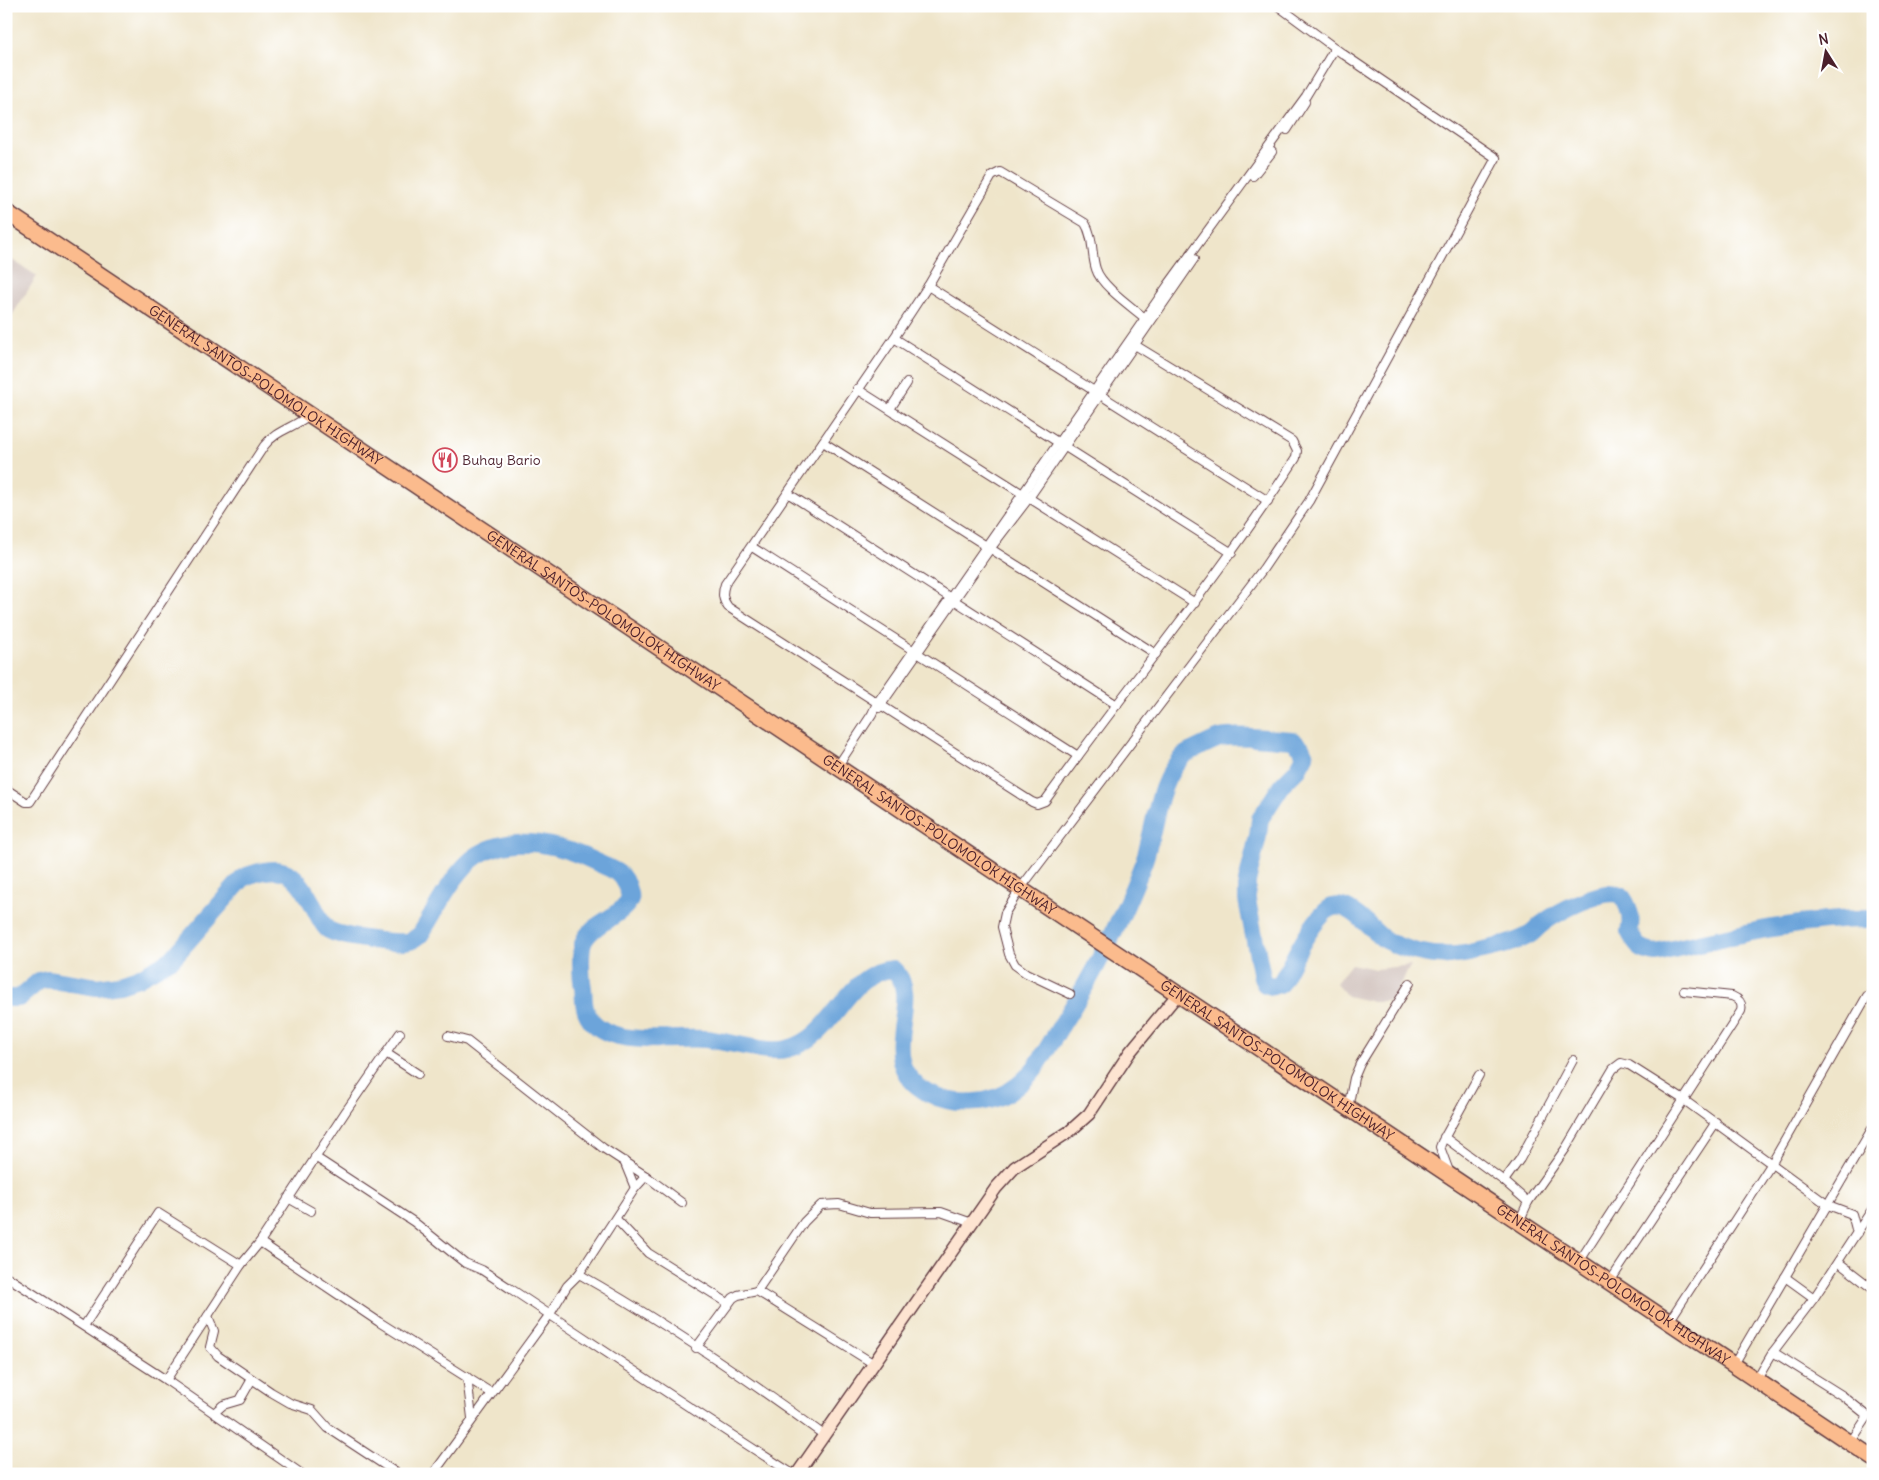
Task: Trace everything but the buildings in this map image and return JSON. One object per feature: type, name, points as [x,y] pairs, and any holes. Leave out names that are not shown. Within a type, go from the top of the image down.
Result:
[{"type":"highway","name":"GENERAL SANTOS-POLOMOLOK HIGHWAY","points":[[6,212],[1668,1323],[1873,1458]]},
{"type":"street","points":[[1070,994],[1015,965],[1002,927],[1005,912],[1020,889],[1263,569],[1309,502],[1496,158],[1335,48],[1278,6]]},
{"type":"street","points":[[1132,344],[1146,319],[1239,190],[1301,111],[1306,96],[1335,48]]},
{"type":"street","points":[[1132,344],[1296,445],[1296,458],[1232,553],[1045,801],[1037,804],[728,607],[722,597],[722,590],[789,494],[857,389],[894,338],[928,286],[992,176],[1000,172],[1085,223],[1091,235],[1095,266],[1099,276],[1146,319]]},
{"type":"street","points":[[928,286],[1268,501]]},
{"type":"street","points":[[836,767],[1170,287]]},
{"type":"street","points":[[894,338],[1232,553]]},
{"type":"street","points":[[890,409],[907,383]]},
{"type":"street","points":[[857,389],[1195,603]]},
{"type":"street","points":[[6,789],[26,802],[30,802],[264,446],[276,433],[300,422],[309,415]]},
{"type":"street","points":[[823,442],[1156,654]]},
{"type":"street","points":[[789,494],[1117,705]]},
{"type":"street","points":[[752,546],[1078,756]]},
{"type":"street","points":[[1348,1108],[1354,1078],[1360,1064],[1410,983]]},
{"type":"street","points":[[1579,1262],[1742,1007],[1738,998],[1732,996],[1684,990]]},
{"type":"street","points":[[797,1474],[996,1188],[1015,1167],[1070,1131],[1089,1114],[1130,1052],[1178,994]]},
{"type":"street","points":[[1668,1323],[1772,1163],[1867,996]]},
{"type":"street","points":[[166,1380],[241,1265],[260,1242],[315,1157],[400,1033]]},
{"type":"street","points":[[448,1036],[467,1042],[603,1148],[646,1176],[682,1203]]},
{"type":"street","points":[[386,1052],[418,1074]]},
{"type":"street","points":[[1504,1181],[1520,1159],[1573,1060]]},
{"type":"street","points":[[1519,1222],[1528,1202],[1566,1148],[1618,1064],[1621,1063],[1629,1065],[1684,1100],[1828,1205],[1852,1214],[1857,1233]]},
{"type":"street","points":[[1450,1176],[1440,1146],[1479,1075]]},
{"type":"street","points":[[1610,1283],[1716,1122]]},
{"type":"street","points":[[1733,1366],[1873,1126]]},
{"type":"street","points":[[1444,1137],[1504,1181],[1528,1202]]},
{"type":"street","points":[[315,1157],[414,1222],[465,1263],[482,1270],[682,1403],[793,1474]]},
{"type":"street","points":[[624,1161],[635,1188]]},
{"type":"street","points":[[433,1474],[490,1392],[550,1314],[567,1286],[579,1274],[635,1188],[646,1176]]},
{"type":"street","points":[[288,1198],[311,1211]]},
{"type":"street","points":[[757,1291],[804,1222],[821,1205],[839,1204],[870,1213],[941,1212],[972,1223]]},
{"type":"street","points":[[1756,1381],[1773,1352],[1814,1298],[1873,1208]]},
{"type":"street","points":[[84,1326],[158,1213],[241,1265]]},
{"type":"street","points":[[616,1219],[648,1253],[728,1303]]},
{"type":"street","points":[[260,1242],[379,1322],[490,1392]]},
{"type":"street","points":[[1838,1262],[1873,1289]]},
{"type":"street","points":[[579,1274],[637,1308],[824,1435]]},
{"type":"street","points":[[6,1276],[166,1380],[302,1474]]},
{"type":"street","points":[[1785,1277],[1814,1298]]},
{"type":"street","points":[[696,1348],[728,1303],[738,1295],[757,1291],[874,1364]]},
{"type":"street","points":[[208,1316],[214,1331],[210,1348],[252,1379],[290,1403],[312,1410],[328,1428],[398,1474]]},
{"type":"street","points":[[1773,1352],[1843,1396],[1868,1416],[1850,1443]]},
{"type":"street","points":[[466,1377],[472,1418]]},
{"type":"street","points":[[214,1413],[223,1405],[240,1400],[252,1379]]},
{"type":"shaded area","points":[[6,256],[37,276],[6,325]]},
{"type":"shaded area","points":[[1351,964],[1376,969],[1411,965],[1390,1001],[1369,1001],[1347,996],[1336,983]]},
{"type":"waterway","points":[[6,998],[19,998],[39,981],[47,979],[97,987],[120,984],[138,978],[172,959],[244,877],[270,870],[288,873],[296,879],[309,897],[323,925],[327,929],[342,935],[367,940],[410,941],[420,935],[453,881],[469,862],[478,855],[492,848],[507,844],[538,844],[554,846],[569,851],[611,869],[621,876],[627,885],[630,900],[620,911],[601,923],[590,933],[585,939],[582,949],[581,970],[585,1008],[594,1024],[606,1032],[622,1037],[639,1039],[705,1039],[757,1049],[787,1049],[804,1043],[817,1032],[863,981],[876,973],[893,969],[902,982],[904,996],[900,1047],[902,1064],[911,1079],[928,1093],[939,1098],[962,1102],[985,1101],[1007,1093],[1030,1074],[1041,1060],[1084,989],[1116,926],[1144,861],[1162,792],[1174,767],[1189,752],[1220,738],[1236,736],[1292,740],[1301,747],[1305,756],[1298,769],[1282,785],[1260,819],[1247,882],[1247,900],[1265,984],[1272,986],[1280,984],[1312,927],[1326,911],[1333,907],[1342,907],[1350,910],[1385,940],[1395,945],[1426,954],[1437,955],[1459,955],[1517,941],[1531,934],[1549,919],[1569,907],[1592,897],[1613,893],[1621,895],[1626,903],[1630,912],[1629,931],[1636,944],[1646,951],[1656,953],[1791,925],[1873,919]]},
{"type":"place","name":"Buhay Bario","points":[[445,460]]}]
